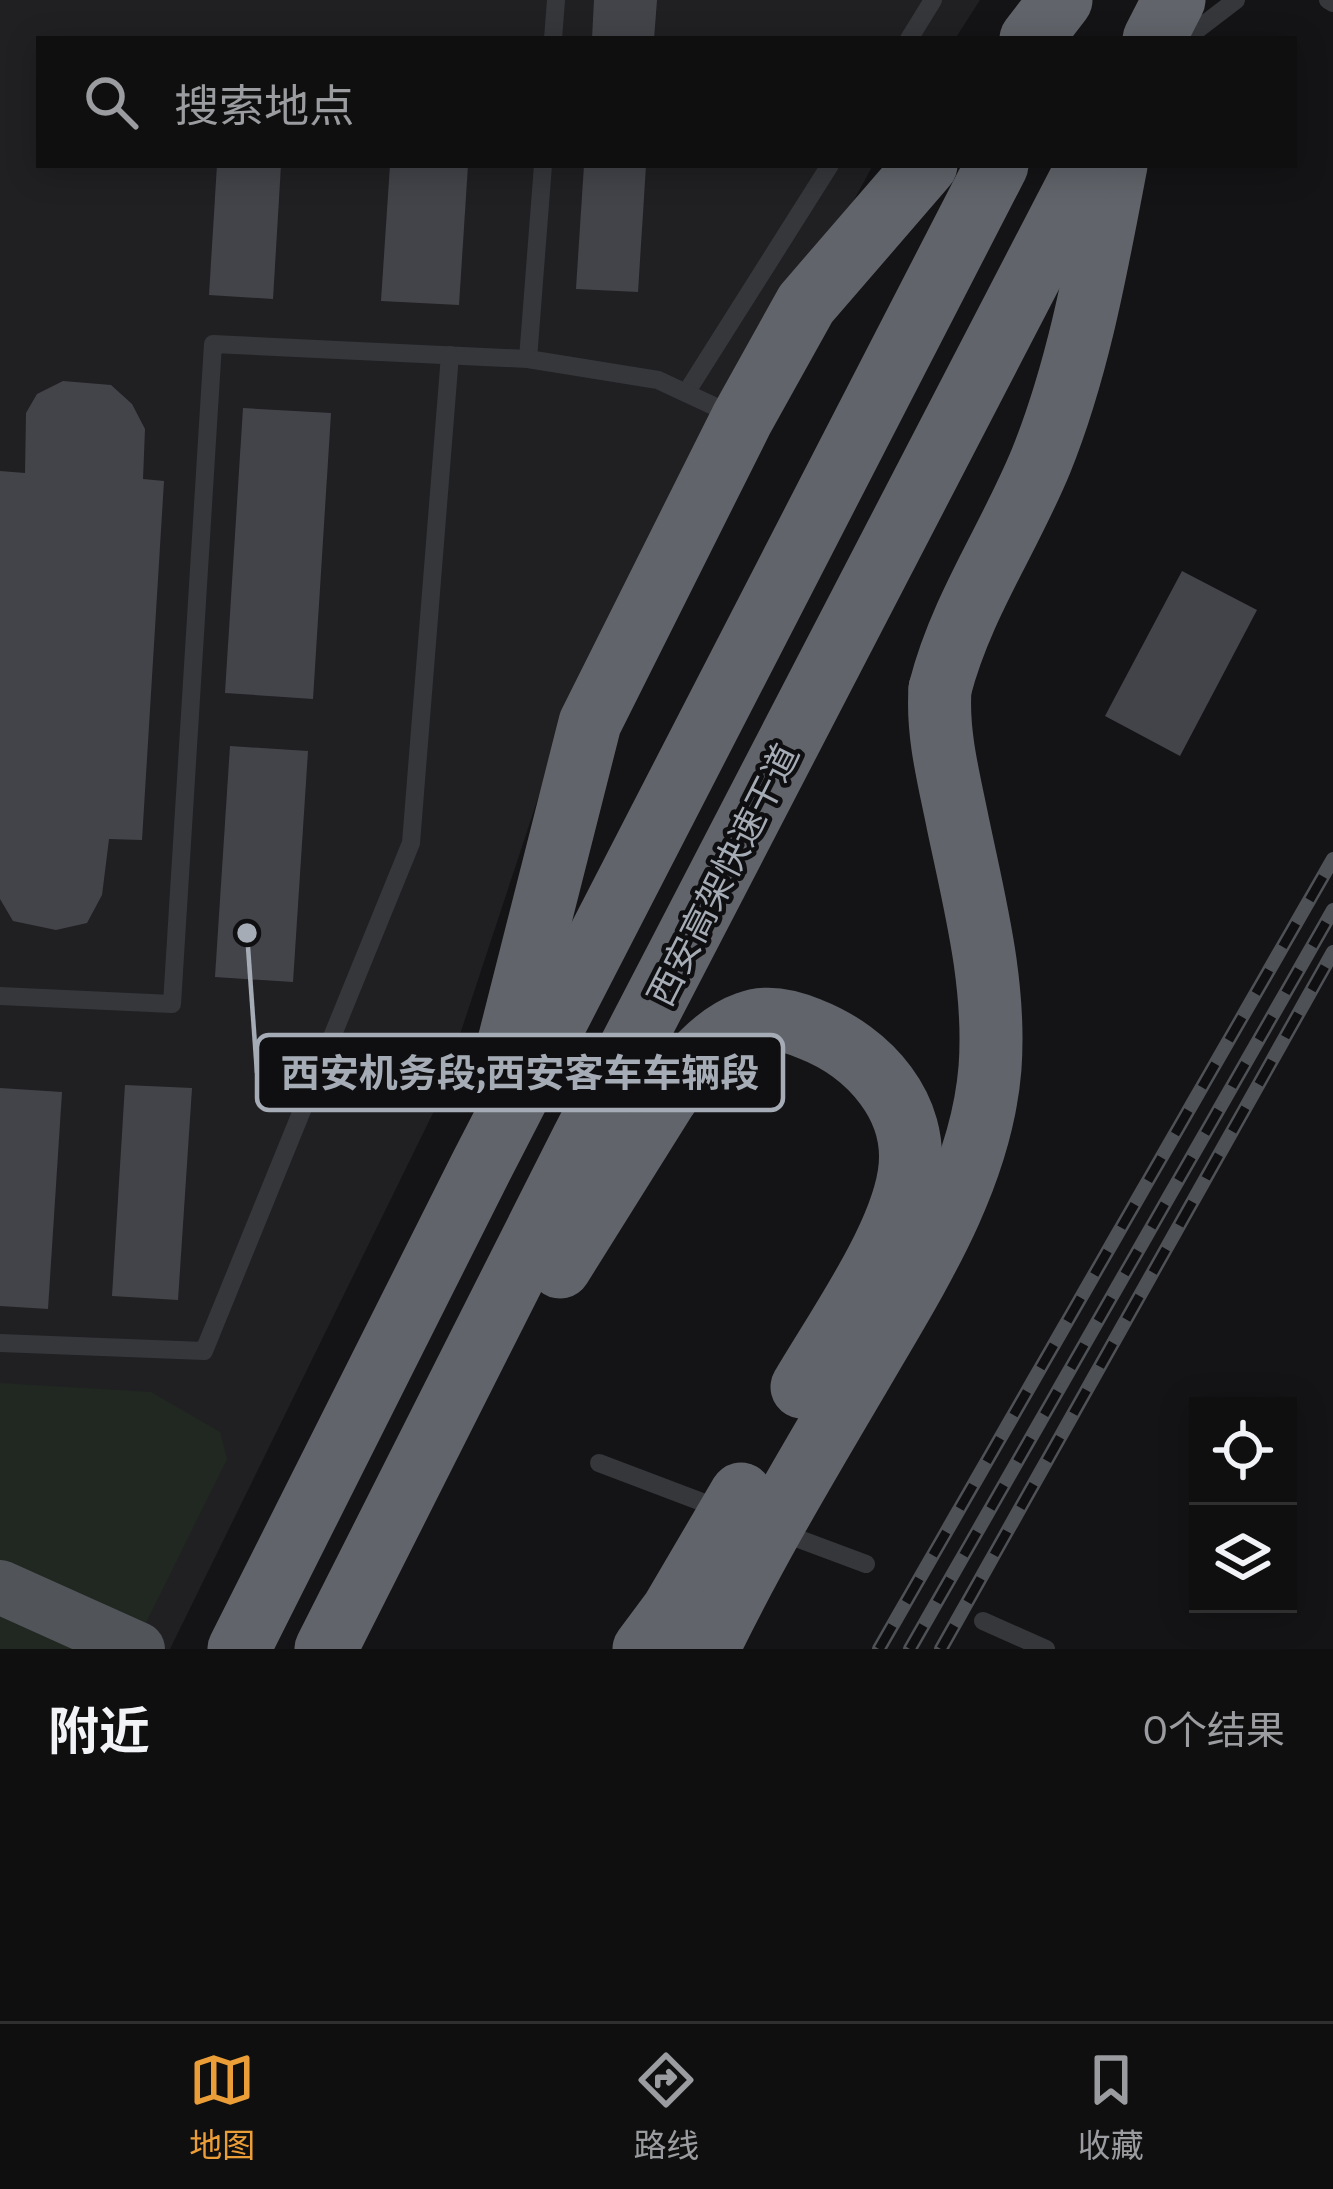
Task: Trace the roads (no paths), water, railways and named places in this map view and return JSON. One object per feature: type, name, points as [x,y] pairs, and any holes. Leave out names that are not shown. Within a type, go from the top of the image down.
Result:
[{"type":"highway","points":[[1033,36],[1061,0]]},
{"type":"highway","points":[[1064,36],[1082,0]]},
{"type":"highway","points":[[1156,36],[1174,0]]},
{"type":"highway","points":[[481,1167],[509,1031],[590,723],[714,406],[923,168]]},
{"type":"highway","points":[[239,1649],[481,1167],[996,168]]},
{"type":"highway","name":"西安高架快速干道","points":[[326,1649],[582,1141],[1086,168]]},
{"type":"highway","points":[[708,1649],[745,1573],[950,1212],[980,1135],[990,1069],[989,975],[943,754],[940,689],[963,616],[1011,529],[1058,418],[1115,168]]},
{"type":"highway","points":[[354,1593],[667,1096],[707,1049],[747,1022],[791,1022],[839,1041],[883,1080],[904,1117],[910,1173],[897,1215],[872,1266],[707,1553],[644,1649]]},
{"type":"main road","points":[[0,1587],[139,1649]]},
{"type":"lane","points":[[553,36],[556,0]]},
{"type":"lane","points":[[911,36],[933,0]]},
{"type":"lane","points":[[1189,36],[1236,0]]},
{"type":"lane","points":[[528,359],[543,168]]},
{"type":"lane","points":[[0,996],[172,1004],[213,344],[528,359],[658,380],[714,406],[829,168]]},
{"type":"lane","points":[[0,1343],[204,1351],[411,843],[450,356]]},
{"type":"lane","points":[[599,1463],[866,1564]]},
{"type":"lane","points":[[983,1621],[1046,1649]]},
{"type":"railway","points":[[879,1649],[1333,859]]},
{"type":"railway","points":[[910,1649],[1333,910]]},
{"type":"railway","points":[[941,1649],[1333,952]]},
{"type":"place","name":"西安机务段;西安客车车辆段","points":[[247,933]]}]
